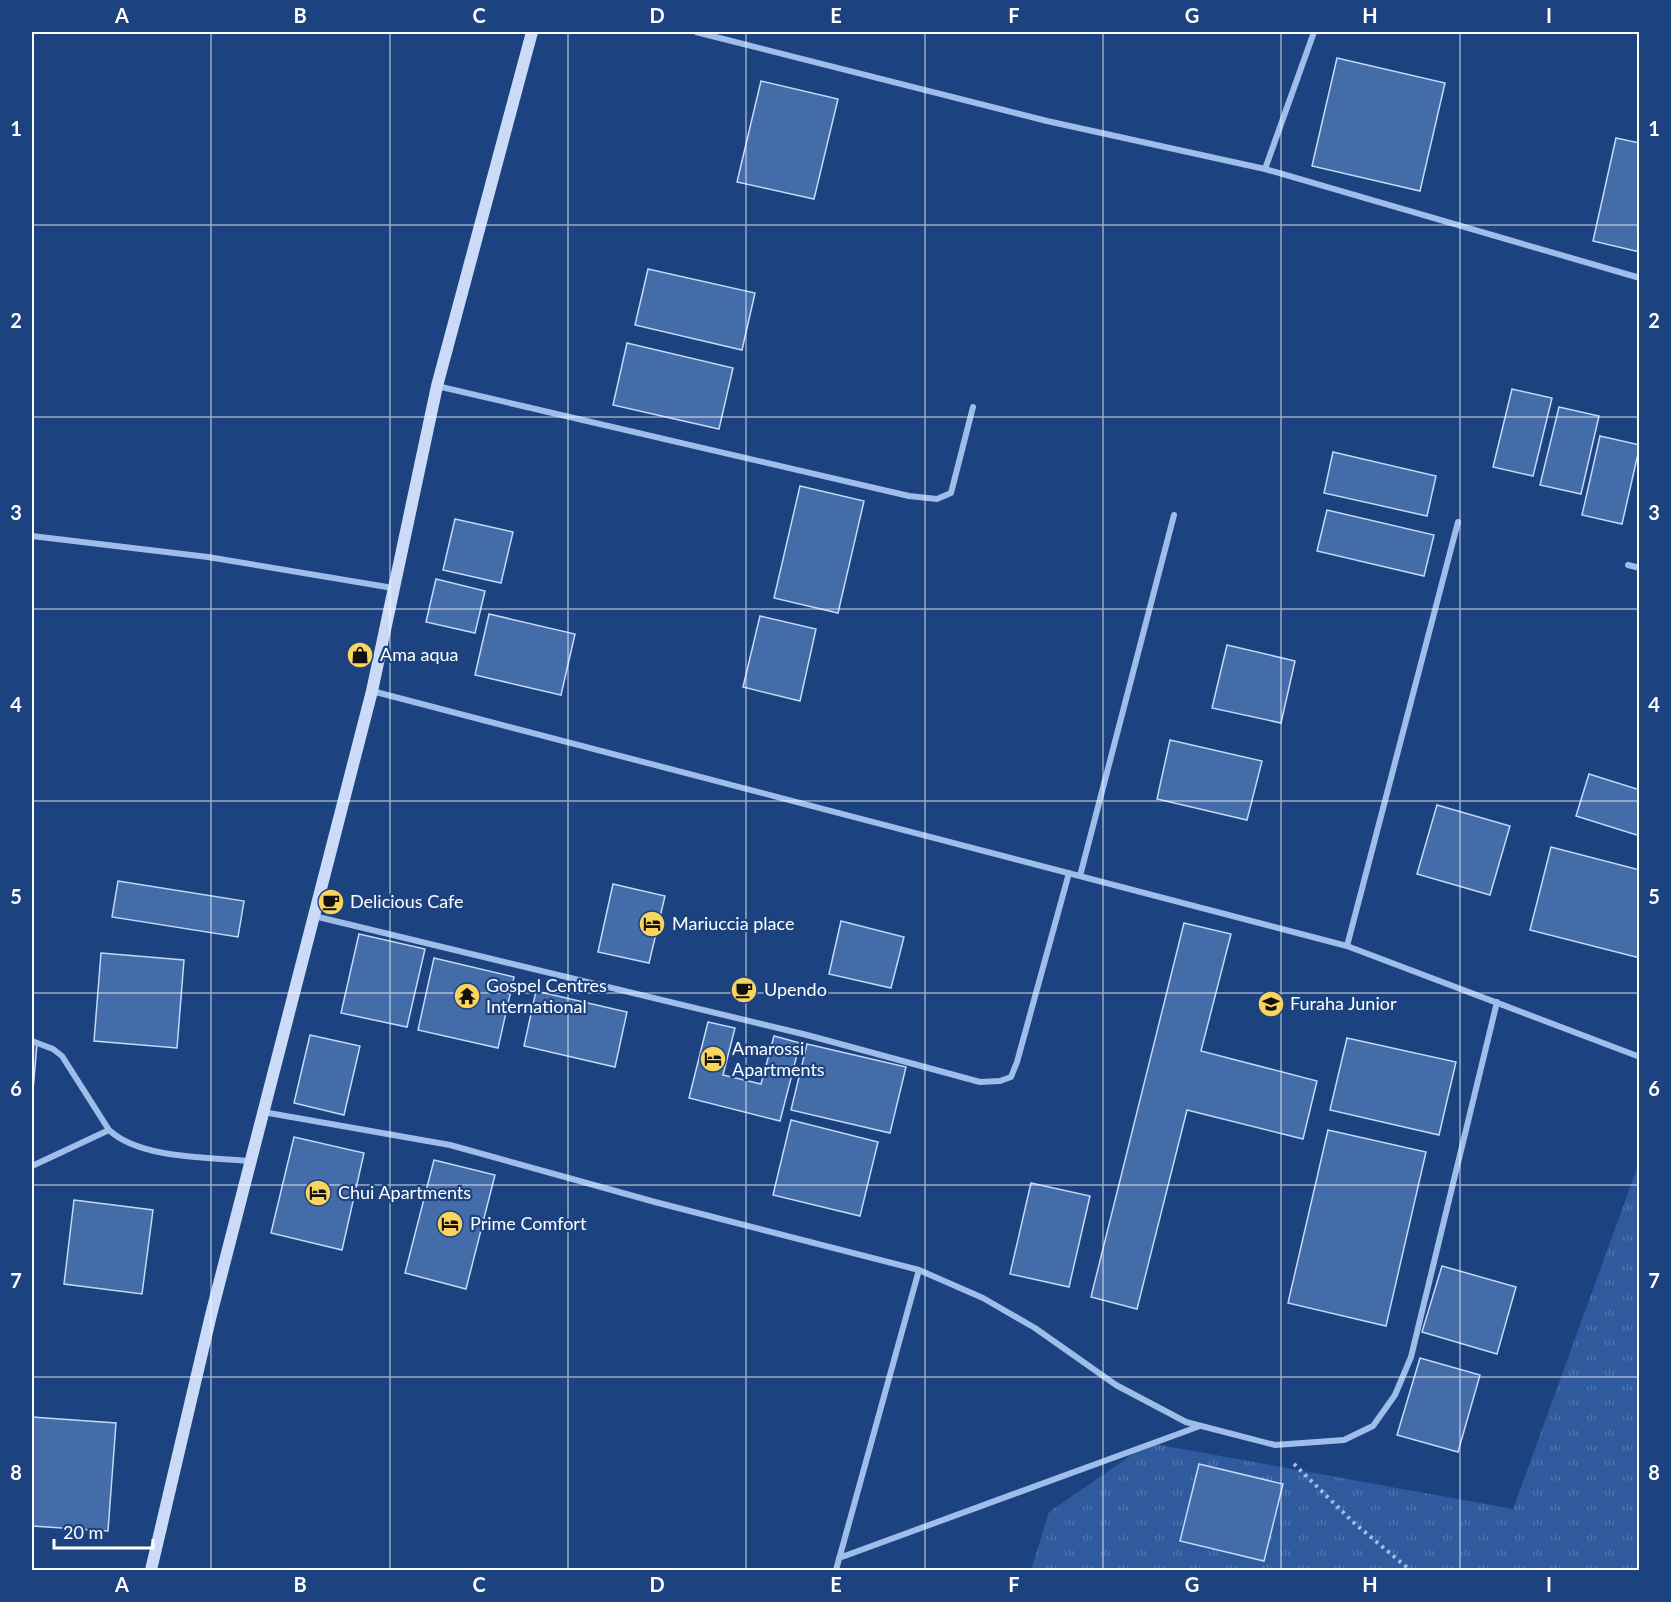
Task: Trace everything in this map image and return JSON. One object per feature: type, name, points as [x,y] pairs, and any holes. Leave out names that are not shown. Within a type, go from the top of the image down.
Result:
[{"type":"street","points":[[151,1570],[250,1161],[372,691],[437,386],[532,32]]},
{"type":"street","points":[[696,32],[1047,121],[1265,169],[1640,278]]},
{"type":"street","points":[[1265,169],[1314,32]]},
{"type":"street","points":[[437,386],[909,496],[937,499],[951,493],[973,407]]},
{"type":"street","points":[[1080,876],[1174,515]]},
{"type":"street","points":[[1347,946],[1458,522]]},
{"type":"street","points":[[32,536],[208,557],[394,588]]},
{"type":"street","points":[[1628,565],[1640,568]]},
{"type":"street","points":[[372,691],[1347,946],[1640,1057]]},
{"type":"street","points":[[314,916],[796,1033],[980,1082],[1000,1081],[1011,1077],[1017,1062],[1069,873]]},
{"type":"street","points":[[263,1112],[450,1145],[655,1202],[919,1270],[983,1298],[1035,1328],[1116,1385],[1186,1422],[1275,1445],[1344,1440],[1373,1426],[1395,1395],[1411,1357],[1497,1002]]},
{"type":"street","points":[[32,1041],[53,1049],[62,1056],[109,1130],[119,1139],[140,1149],[250,1161]]},
{"type":"street","points":[[32,1166],[109,1130]]},
{"type":"street","points":[[836,1570],[919,1270]]},
{"type":"street","points":[[839,1558],[1201,1426]]},
{"type":"path","points":[[1275,1445],[1353,1522],[1410,1570]]},
{"type":"green space","points":[[1639,1163],[1639,1570],[1031,1570],[1049,1512],[1149,1443],[1513,1509]]},
{"type":"building","points":[[1337,58],[1445,83],[1420,191],[1312,166]]},
{"type":"building","points":[[761,81],[838,99],[814,199],[737,182]]},
{"type":"building","points":[[1616,138],[1640,143],[1640,252],[1593,241]]},
{"type":"building","points":[[648,269],[755,293],[742,350],[635,325]]},
{"type":"building","points":[[627,343],[733,368],[719,429],[613,405]]},
{"type":"building","points":[[1512,389],[1552,398],[1533,476],[1493,467]]},
{"type":"building","points":[[1559,407],[1599,416],[1581,494],[1540,485]]},
{"type":"building","points":[[1600,436],[1640,445],[1622,524],[1582,515]]},
{"type":"building","points":[[1333,452],[1436,476],[1427,516],[1324,493]]},
{"type":"building","points":[[800,486],[864,501],[838,613],[774,598]]},
{"type":"building","points":[[1327,510],[1434,535],[1424,576],[1317,551]]},
{"type":"building","points":[[455,519],[513,532],[501,583],[443,570]]},
{"type":"building","points":[[436,579],[485,591],[475,633],[426,622]]},
{"type":"building","points":[[489,614],[575,634],[561,695],[475,675]]},
{"type":"building","points":[[760,616],[816,629],[800,701],[743,687]]},
{"type":"building","points":[[1227,645],[1295,661],[1281,723],[1212,708]]},
{"type":"building","points":[[1170,740],[1262,761],[1247,820],[1157,799]]},
{"type":"building","points":[[1589,774],[1640,790],[1640,836],[1576,816]]},
{"type":"building","points":[[1437,805],[1510,826],[1490,895],[1417,874]]},
{"type":"building","points":[[1551,847],[1640,870],[1640,958],[1530,930]]},
{"type":"building","points":[[118,881],[244,901],[238,937],[112,917]]},
{"type":"building","points":[[613,884],[665,896],[649,963],[598,952]]},
{"type":"building","points":[[841,921],[904,937],[891,988],[829,974]]},
{"type":"building","points":[[1184,923],[1231,934],[1201,1051],[1317,1081],[1303,1139],[1187,1110],[1137,1309],[1091,1297]]},
{"type":"building","points":[[359,934],[425,949],[407,1027],[341,1013]]},
{"type":"building","points":[[101,953],[184,960],[177,1048],[94,1041]]},
{"type":"building","points":[[434,958],[514,977],[498,1048],[418,1030]]},
{"type":"building","points":[[536,991],[627,1012],[615,1067],[524,1046]]},
{"type":"building","name":"Amarossi Apartments","points":[[708,1022],[735,1028],[723,1075],[761,1084],[774,1036],[800,1043],[780,1121],[689,1098]]},
{"type":"building","points":[[310,1035],[360,1046],[344,1115],[294,1103]]},
{"type":"building","points":[[1347,1038],[1456,1062],[1439,1135],[1330,1110]]},
{"type":"building","points":[[32,1044],[37,1044],[32,1102]]},
{"type":"building","points":[[807,1044],[906,1067],[890,1133],[791,1110]]},
{"type":"building","points":[[791,1120],[878,1142],[860,1216],[773,1195]]},
{"type":"building","points":[[1328,1130],[1426,1152],[1386,1326],[1288,1303]]},
{"type":"building","name":"Chui Apartments","points":[[294,1137],[364,1153],[342,1250],[271,1233]]},
{"type":"building","name":"Prime Comfort","points":[[434,1160],[495,1175],[466,1289],[405,1273]]},
{"type":"building","points":[[1031,1183],[1090,1196],[1069,1287],[1010,1274]]},
{"type":"building","points":[[74,1200],[153,1210],[142,1294],[64,1284]]},
{"type":"building","points":[[1442,1266],[1516,1287],[1497,1354],[1422,1332]]},
{"type":"building","points":[[1420,1358],[1480,1375],[1458,1452],[1397,1435]]},
{"type":"building","points":[[32,1417],[116,1423],[108,1531],[32,1526]]},
{"type":"building","points":[[1199,1464],[1283,1484],[1264,1561],[1180,1541]]},
{"type":"place","name":"Ama aqua","points":[[360,655]]},
{"type":"place","name":"Delicious Cafe","points":[[331,902]]},
{"type":"place","name":"Mariuccia place","points":[[652,924]]},
{"type":"place","name":"Upendo","points":[[744,990]]},
{"type":"place","name":"Gospel Centres International","points":[[467,996]]},
{"type":"place","name":"Furaha Junior","points":[[1271,1004]]},
{"type":"place","name":"Amarossi Apartments","points":[[713,1059]]},
{"type":"place","name":"Chui Apartments","points":[[318,1193]]},
{"type":"place","name":"Prime Comfort","points":[[450,1224]]}]
